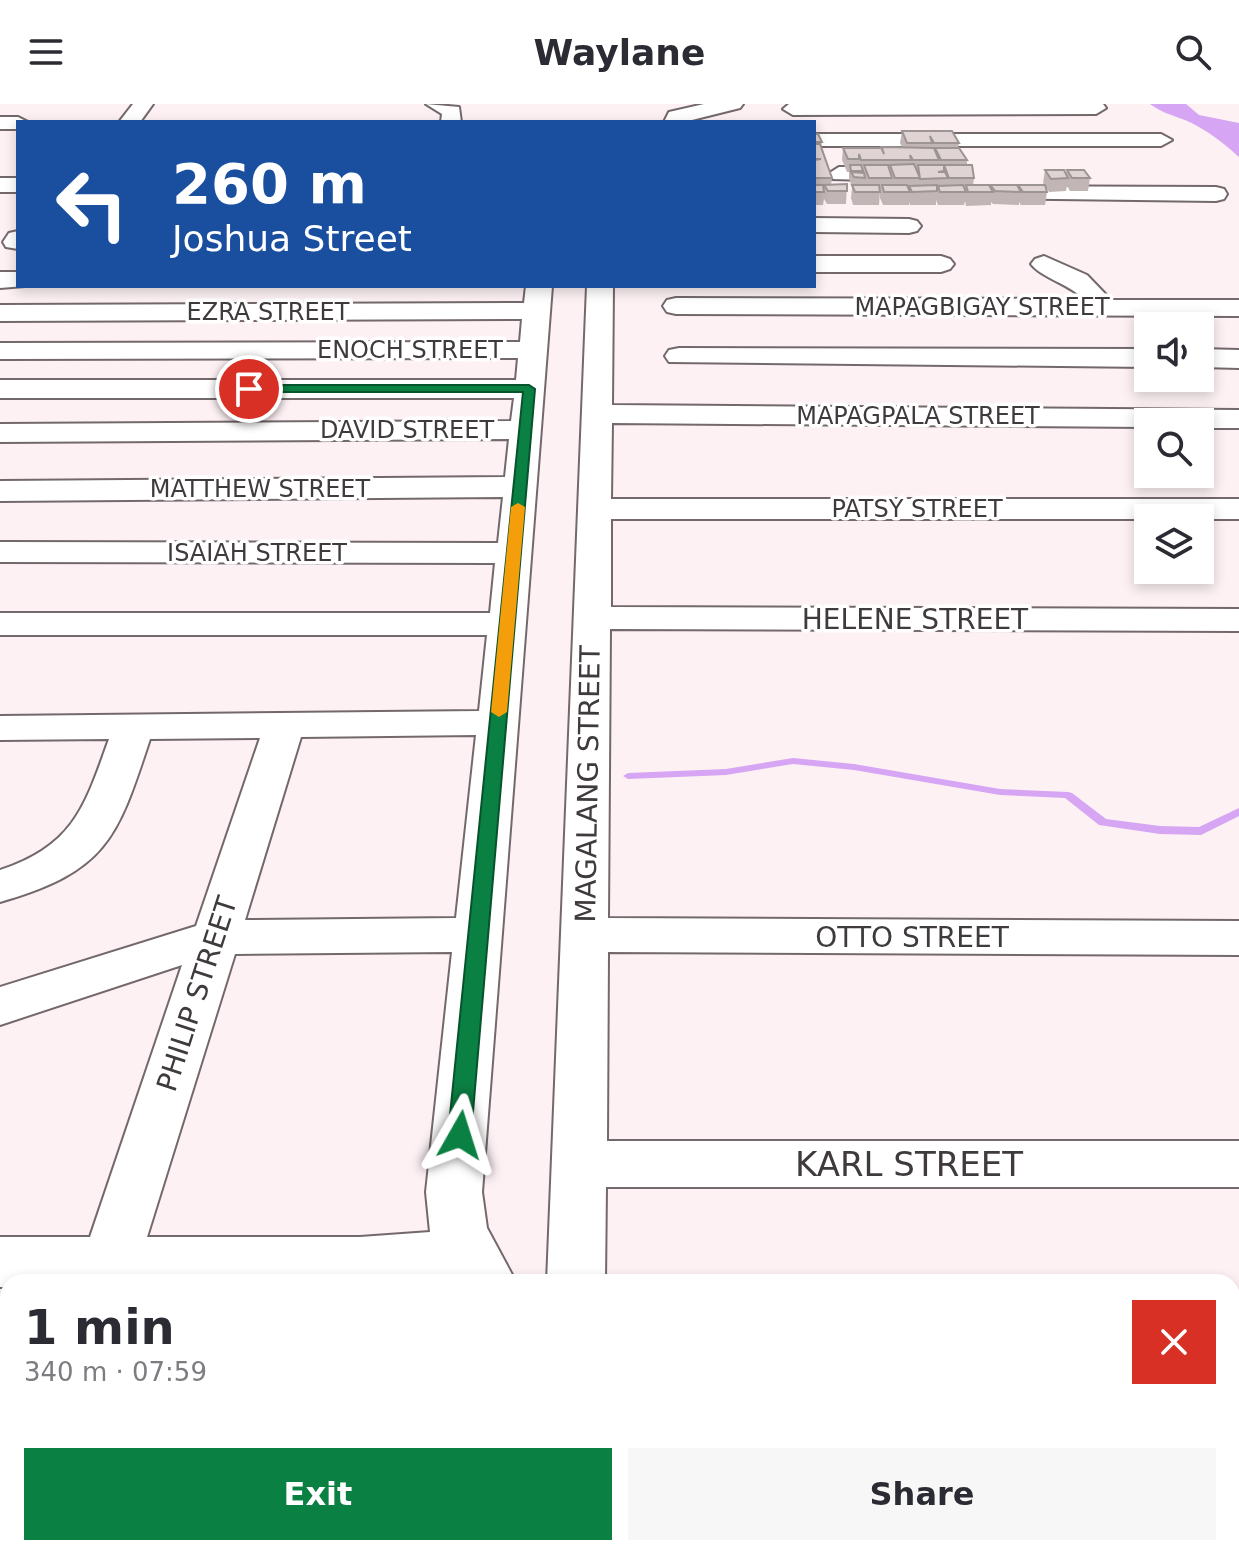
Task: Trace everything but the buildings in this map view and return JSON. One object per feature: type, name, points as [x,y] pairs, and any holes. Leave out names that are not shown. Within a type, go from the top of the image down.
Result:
[{"type":"street","points":[[131,120],[143,104]]},
{"type":"street","points":[[436,104],[452,111],[451,120]]},
{"type":"street","points":[[675,120],[676,116],[733,104]]},
{"type":"street","points":[[794,112],[966,146],[1047,193],[1216,194],[1199,174]]},
{"type":"street","points":[[829,160],[1014,140],[1066,140],[1103,119]]},
{"type":"street","points":[[1103,119],[1155,194]]},
{"type":"street","points":[[829,160],[966,146],[1103,119],[1173,143],[1181,153]]},
{"type":"street","points":[[1014,140],[1047,193]]},
{"type":"street","points":[[1066,140],[1101,193]]},
{"type":"street","points":[[962,193],[966,146]]},
{"type":"street","points":[[829,160],[934,174]]},
{"type":"street","points":[[829,160],[918,193]]},
{"type":"street","points":[[816,225],[909,226]]},
{"type":"street","points":[[816,264],[941,264]]},
{"type":"street","points":[[1044,264],[1078,280],[1099,299],[1103,308]]},
{"type":"street","name":"MAGALANG STREET","points":[[576,1274],[600,288]]},
{"type":"street","points":[[675,296],[683,415]]},
{"type":"street","name":"MAPAGBIGAY STREET","points":[[675,296],[1103,308],[1239,308]]},
{"type":"street","name":"EZRA STREET","points":[[0,313],[532,353]]},
{"type":"street","name":"ENOCH STREET","points":[[0,351],[532,353]]},
{"type":"street","points":[[0,389],[532,353],[454,1192],[459,1232],[478,1268]]},
{"type":"street","name":"DAVID STREET","points":[[0,433],[532,353]]},
{"type":"street","points":[[679,356],[1134,358]]},
{"type":"street","points":[[1214,358],[1239,359]]},
{"type":"street","name":"MAPAGPALA STREET","points":[[597,414],[1239,419]]},
{"type":"street","name":"MATTHEW STREET","points":[[0,491],[520,487]]},
{"type":"street","name":"PATSY STREET","points":[[595,509],[1239,509]]},
{"type":"street","name":"ISAIAH STREET","points":[[0,552],[514,553]]},
{"type":"street","name":"HELENE STREET","points":[[592,618],[1239,620]]},
{"type":"street","points":[[0,624],[507,624]]},
{"type":"street","points":[[1,731],[498,723]]},
{"type":"street","name":"PHILIP STREET","points":[[110,1262],[285,725]]},
{"type":"street","points":[[0,886],[56,866],[84,845],[99,822],[134,727]]},
{"type":"street","points":[[0,1006],[216,937],[478,935]]},
{"type":"street","name":"OTTO STREET","points":[[585,935],[1239,938]]},
{"type":"street","name":"KARL STREET","points":[[579,1164],[1239,1164]]},
{"type":"street","points":[[0,1262],[360,1262],[478,1268]]},
{"type":"shaded area","points":[[1150,104],[1186,104],[1199,115],[1239,123],[1239,157],[1199,127]]},
{"type":"waterway","points":[[628,776],[726,772],[793,761],[854,767],[1000,792],[1068,795],[1103,822],[1160,830],[1201,831],[1239,812]]},
{"type":"slow traffic","points":[[499,712],[518,507]]},
{"type":"route","points":[[249,389],[529,389],[460,1135]]}]
